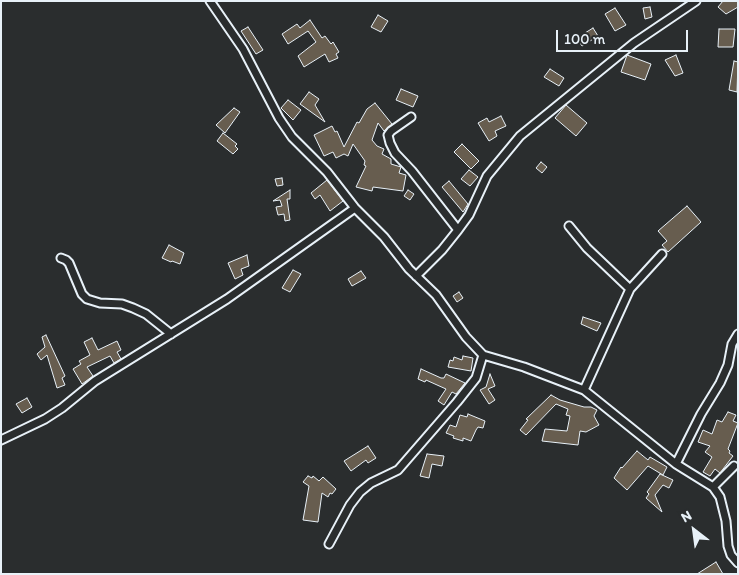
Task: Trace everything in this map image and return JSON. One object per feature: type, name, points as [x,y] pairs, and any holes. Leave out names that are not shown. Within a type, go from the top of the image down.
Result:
[{"type":"street","points":[[210,1],[243,49],[279,118],[292,137],[327,172],[355,208],[384,238],[416,276],[436,295],[466,337],[483,355],[524,367],[584,390],[676,464],[713,487],[720,497],[726,521],[728,546],[731,555],[738,563]]},
{"type":"street","points":[[682,1],[684,9]]},
{"type":"street","points":[[416,276],[442,250],[458,230],[469,214],[487,176],[520,136],[634,42],[696,1]]},
{"type":"street","points":[[411,117],[390,131],[388,135],[390,143],[395,153],[412,171],[458,230]]},
{"type":"street","points":[[1,440],[45,419],[62,408],[96,381],[227,299],[355,208]]},
{"type":"street","points":[[569,226],[587,248],[630,289]]},
{"type":"street","points":[[584,390],[630,289],[662,254]]},
{"type":"street","points":[[61,258],[69,263],[82,294],[87,299],[100,303],[122,304],[133,308],[146,314],[171,334]]},
{"type":"street","points":[[676,464],[701,414],[720,383],[728,365],[732,344],[738,334]]},
{"type":"street","points":[[329,544],[350,505],[360,492],[371,483],[398,470],[457,402],[476,378],[483,355]]},
{"type":"street","points":[[713,487],[734,466]]},
{"type":"building","points":[[723,1],[738,1],[738,7],[726,14],[718,7]]},
{"type":"building","points":[[650,7],[652,17],[645,19],[643,8]]},
{"type":"building","points":[[615,8],[626,25],[615,31],[605,14]]},
{"type":"building","points":[[378,15],[388,21],[381,32],[371,27]]},
{"type":"building","points":[[310,20],[322,38],[325,36],[331,44],[333,42],[339,52],[336,54],[338,58],[329,62],[325,54],[304,67],[298,56],[316,42],[308,31],[288,44],[282,34],[297,24],[300,28]]},
{"type":"building","points":[[248,27],[263,50],[256,54],[241,31]]},
{"type":"building","points":[[593,28],[598,36],[582,46],[577,38]]},
{"type":"building","points":[[719,29],[735,29],[733,47],[718,47]]},
{"type":"building","points":[[627,55],[651,64],[645,80],[621,72]]},
{"type":"building","points":[[676,55],[683,73],[675,76],[665,60]]},
{"type":"building","points":[[734,61],[738,62],[737,92],[729,90]]},
{"type":"building","points":[[550,69],[564,78],[559,86],[544,77]]},
{"type":"building","points":[[401,89],[418,96],[413,107],[396,100]]},
{"type":"building","points":[[309,92],[319,99],[315,105],[325,122],[300,104]]},
{"type":"building","points":[[288,100],[301,110],[293,120],[281,108]]},
{"type":"building","points":[[375,103],[392,124],[384,131],[378,123],[372,140],[377,146],[384,149],[382,154],[391,159],[391,164],[401,167],[399,173],[406,175],[403,191],[373,187],[372,191],[356,187],[366,166],[364,165],[365,161],[353,144],[348,156],[344,154],[336,158],[333,152],[324,156],[314,135],[332,126],[335,132],[337,131],[344,147],[357,122],[359,123],[367,109]]},
{"type":"building","points":[[566,105],[587,123],[576,136],[555,118]]},
{"type":"building","points":[[234,108],[240,112],[225,133],[216,125]]},
{"type":"building","points":[[501,116],[506,126],[495,131],[497,136],[489,141],[478,123],[487,118],[489,122]]},
{"type":"building","points":[[223,133],[237,144],[235,146],[238,149],[233,154],[217,141]]},
{"type":"building","points":[[462,144],[479,161],[471,169],[454,152]]},
{"type":"building","points":[[541,162],[547,167],[542,173],[536,168]]},
{"type":"building","points":[[469,170],[478,177],[470,186],[461,179]]},
{"type":"building","points":[[282,178],[283,185],[277,186],[275,179]]},
{"type":"building","points":[[327,180],[343,201],[330,211],[320,195],[315,199],[311,193]]},
{"type":"building","points":[[449,181],[468,204],[463,212],[442,187]]},
{"type":"building","points":[[290,190],[290,199],[287,199],[290,220],[285,221],[284,214],[278,215],[276,207],[282,206],[280,200],[273,201]]},
{"type":"building","points":[[408,190],[414,194],[410,200],[404,196]]},
{"type":"building","points":[[687,206],[701,222],[668,252],[662,245],[667,241],[658,231]]},
{"type":"building","points":[[169,245],[184,253],[180,264],[162,258]]},
{"type":"building","points":[[247,255],[249,266],[241,269],[243,275],[235,279],[228,263]]},
{"type":"building","points":[[293,270],[301,274],[290,292],[282,288]]},
{"type":"building","points":[[361,271],[366,278],[352,286],[348,279]]},
{"type":"building","points":[[459,292],[463,298],[457,302],[453,296]]},
{"type":"building","points":[[583,317],[601,323],[597,331],[581,324]]},
{"type":"building","points":[[46,335],[65,376],[62,378],[65,385],[57,388],[47,355],[41,360],[37,354],[45,347],[42,337]]},
{"type":"building","points":[[92,338],[98,350],[117,341],[121,350],[117,352],[121,359],[114,363],[110,356],[87,367],[93,376],[82,384],[73,369],[81,364],[79,361],[90,355],[84,342]]},
{"type":"building","points":[[463,356],[473,358],[471,371],[448,367],[450,360],[453,361],[454,357],[462,360]]},
{"type":"building","points":[[421,369],[441,378],[444,378],[446,374],[465,383],[456,394],[452,392],[444,405],[438,401],[446,389],[426,380],[425,382],[418,379]]},
{"type":"building","points":[[490,374],[495,386],[488,389],[495,400],[489,404],[480,390],[486,387]]},
{"type":"building","points":[[551,395],[560,400],[597,410],[594,416],[599,425],[586,432],[580,431],[578,445],[542,441],[545,429],[567,431],[570,416],[566,415],[568,409],[556,404],[526,435],[520,430],[528,420],[526,419]]},
{"type":"building","points":[[27,398],[32,407],[22,413],[16,404]]},
{"type":"building","points":[[728,412],[736,415],[733,421],[738,423],[728,449],[729,453],[733,456],[720,473],[715,469],[710,476],[703,472],[712,457],[705,452],[710,446],[698,442],[703,430],[712,434],[717,420],[722,422]]},
{"type":"building","points":[[468,414],[485,421],[483,428],[478,427],[471,441],[463,438],[463,441],[453,438],[454,436],[446,433],[450,425],[456,427],[460,415],[467,417]]},
{"type":"building","points":[[368,446],[376,458],[368,463],[366,460],[351,471],[344,461]]},
{"type":"building","points":[[637,451],[648,460],[650,457],[667,467],[663,475],[648,466],[627,490],[614,478],[621,467]]},
{"type":"building","points":[[427,454],[444,456],[442,466],[432,464],[429,478],[420,476]]},
{"type":"building","points":[[660,474],[673,480],[669,488],[663,485],[655,495],[662,512],[646,498],[649,494],[647,492]]},
{"type":"building","points":[[308,476],[312,478],[313,476],[319,481],[323,477],[336,489],[328,497],[322,493],[318,522],[303,520],[309,486],[303,482]]},
{"type":"building","points":[[716,562],[723,574],[697,574]]}]
